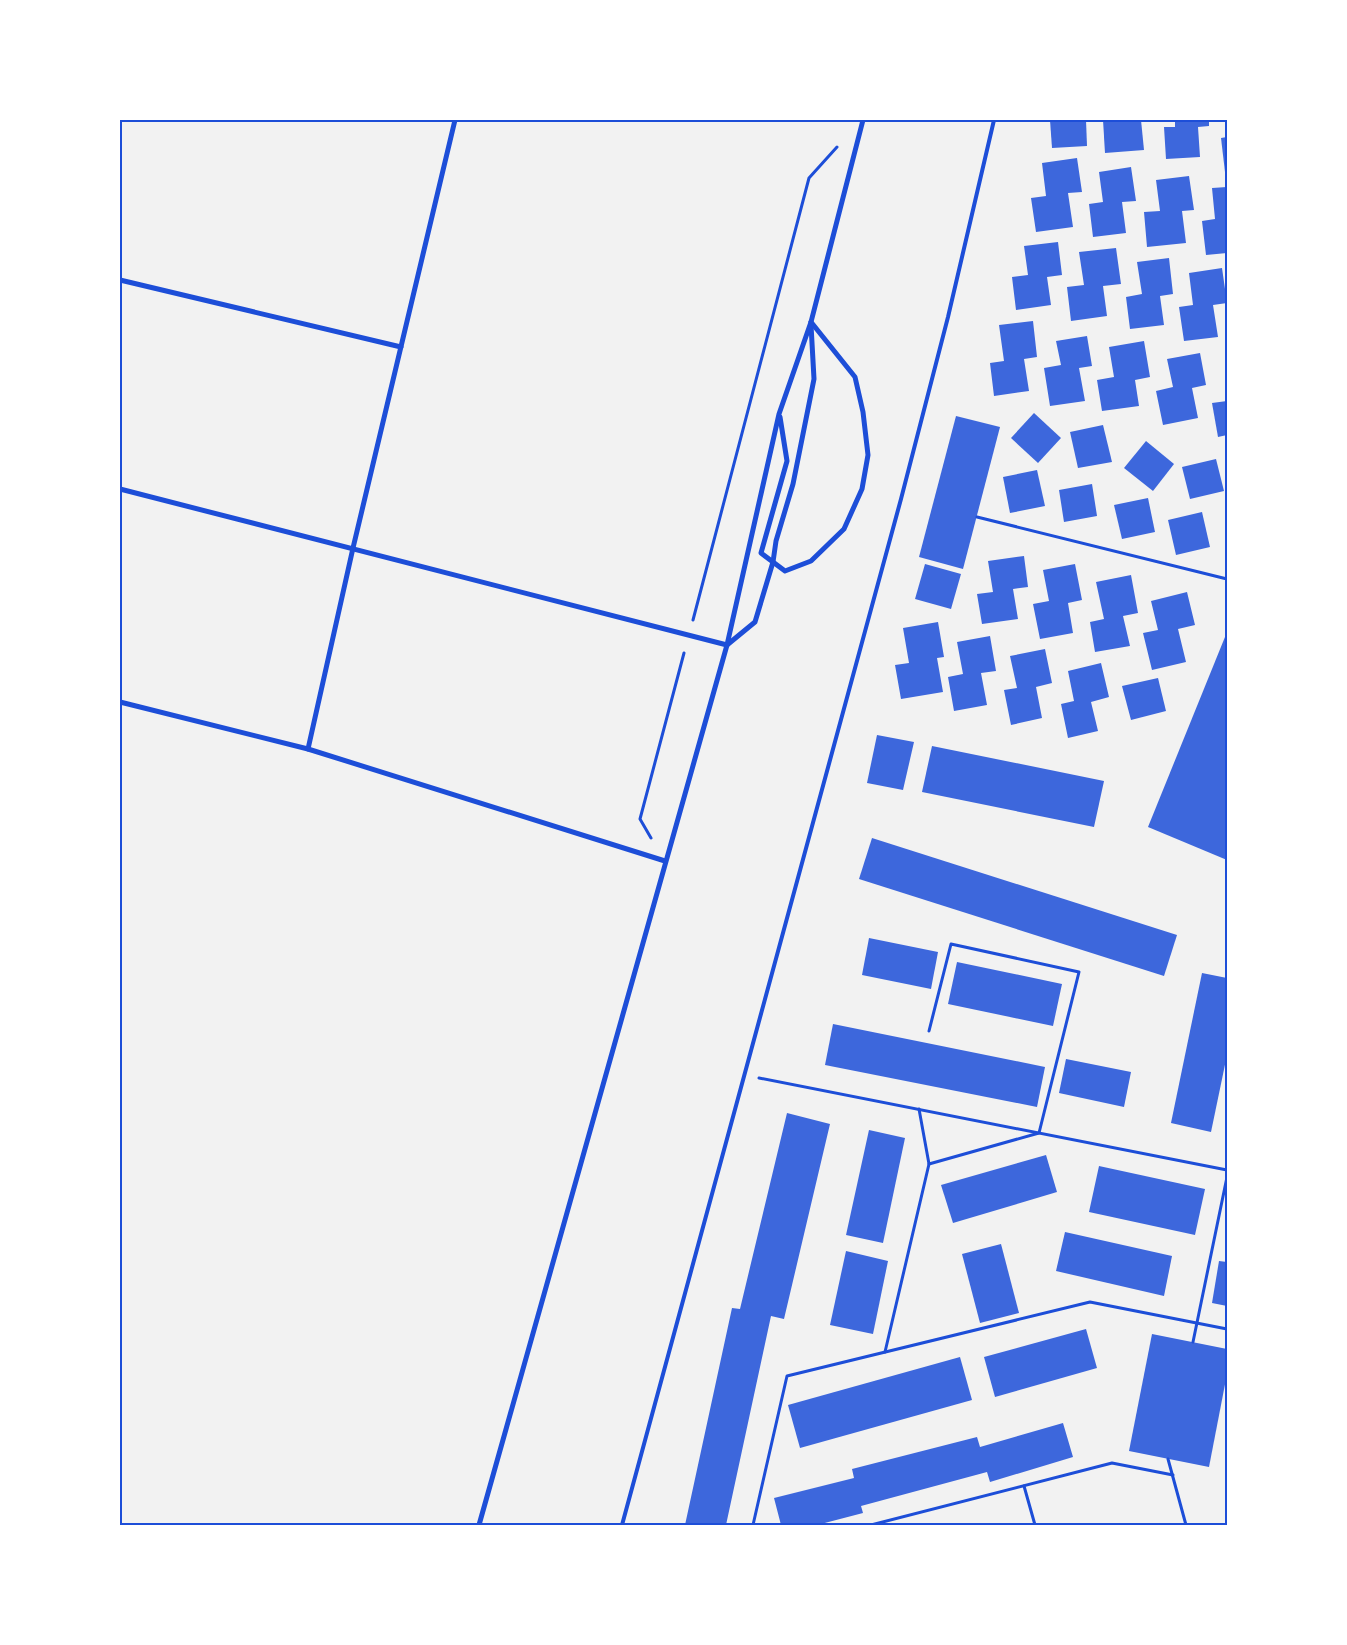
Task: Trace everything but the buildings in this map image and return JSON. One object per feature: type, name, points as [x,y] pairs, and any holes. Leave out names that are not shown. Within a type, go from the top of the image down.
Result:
[{"type":"street","points":[[308,749],[353,548],[454,120]]},
{"type":"street","points":[[479,1525],[727,645],[779,414],[811,322],[863,120]]},
{"type":"street","points":[[120,280],[401,347]]},
{"type":"street","points":[[779,414],[787,461],[761,553],[785,571],[811,561],[844,529],[862,489],[868,455],[863,412],[855,377],[811,322]]},
{"type":"street","points":[[727,645],[755,622],[773,562],[776,541],[793,484],[814,379],[811,322]]},
{"type":"street","points":[[120,489],[727,645]]},
{"type":"street","points":[[120,702],[308,749],[665,861]]},
{"type":"lane","points":[[622,1525],[903,490],[948,317],[994,120]]},
{"type":"path","points":[[665,861],[640,819],[809,178],[841,142]]},
{"type":"path","points":[[977,517],[1227,579]]},
{"type":"path","points":[[929,1031],[951,944],[1079,972],[1040,1133]]},
{"type":"path","points":[[744,1075],[1227,1170]]},
{"type":"path","points":[[885,1352],[929,1164],[919,1109]]},
{"type":"path","points":[[929,1164],[1040,1133]]},
{"type":"path","points":[[1193,1342],[1227,1177]]},
{"type":"path","points":[[753,1525],[787,1376],[1090,1302],[1227,1329]]},
{"type":"path","points":[[1168,1459],[1186,1525]]},
{"type":"path","points":[[871,1525],[1112,1463],[1173,1475]]},
{"type":"path","points":[[1024,1486],[1035,1525]]}]
